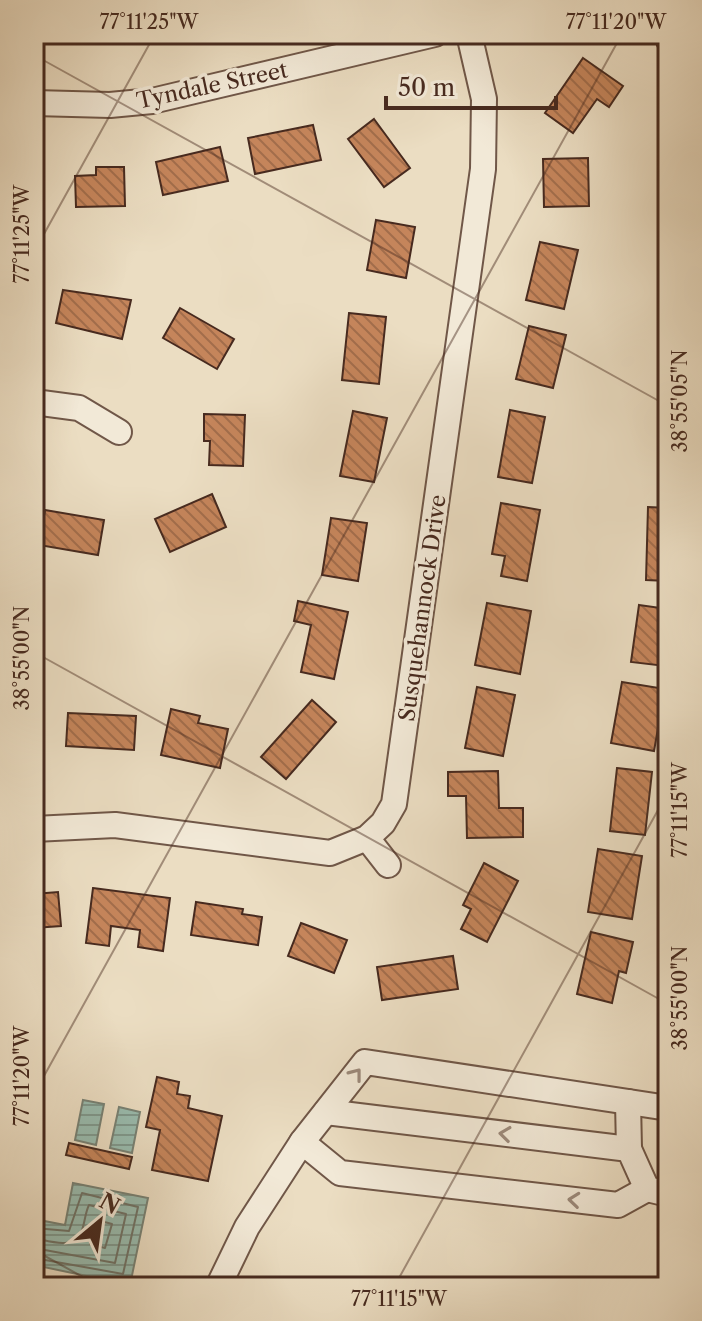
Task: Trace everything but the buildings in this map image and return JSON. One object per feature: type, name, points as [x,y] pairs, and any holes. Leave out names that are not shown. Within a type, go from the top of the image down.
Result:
[{"type":"street","name":"Tyndale Street","points":[[34,103],[110,105],[152,101],[435,34]]},
{"type":"street","name":"Susquehannock Drive","points":[[367,838],[383,823],[394,804],[483,169],[484,99],[469,34]]},
{"type":"street","points":[[34,402],[79,408],[119,432]]},
{"type":"street","points":[[34,829],[115,825],[317,853],[343,850],[367,838],[388,865]]},
{"type":"street","points":[[218,1287],[247,1227],[302,1142],[365,1062],[668,1108]]},
{"type":"street","points":[[302,1142],[340,1173],[618,1205],[658,1192],[629,1149],[628,1102]]},
{"type":"street","points":[[326,1112],[629,1149]]},
{"type":"water","points":[[83,1100],[104,1104],[96,1145],[75,1140]]},
{"type":"water","points":[[119,1107],[140,1112],[132,1153],[110,1148]]},
{"type":"water","points":[[73,1183],[148,1198],[130,1285],[34,1265],[34,1219],[65,1225]]}]
